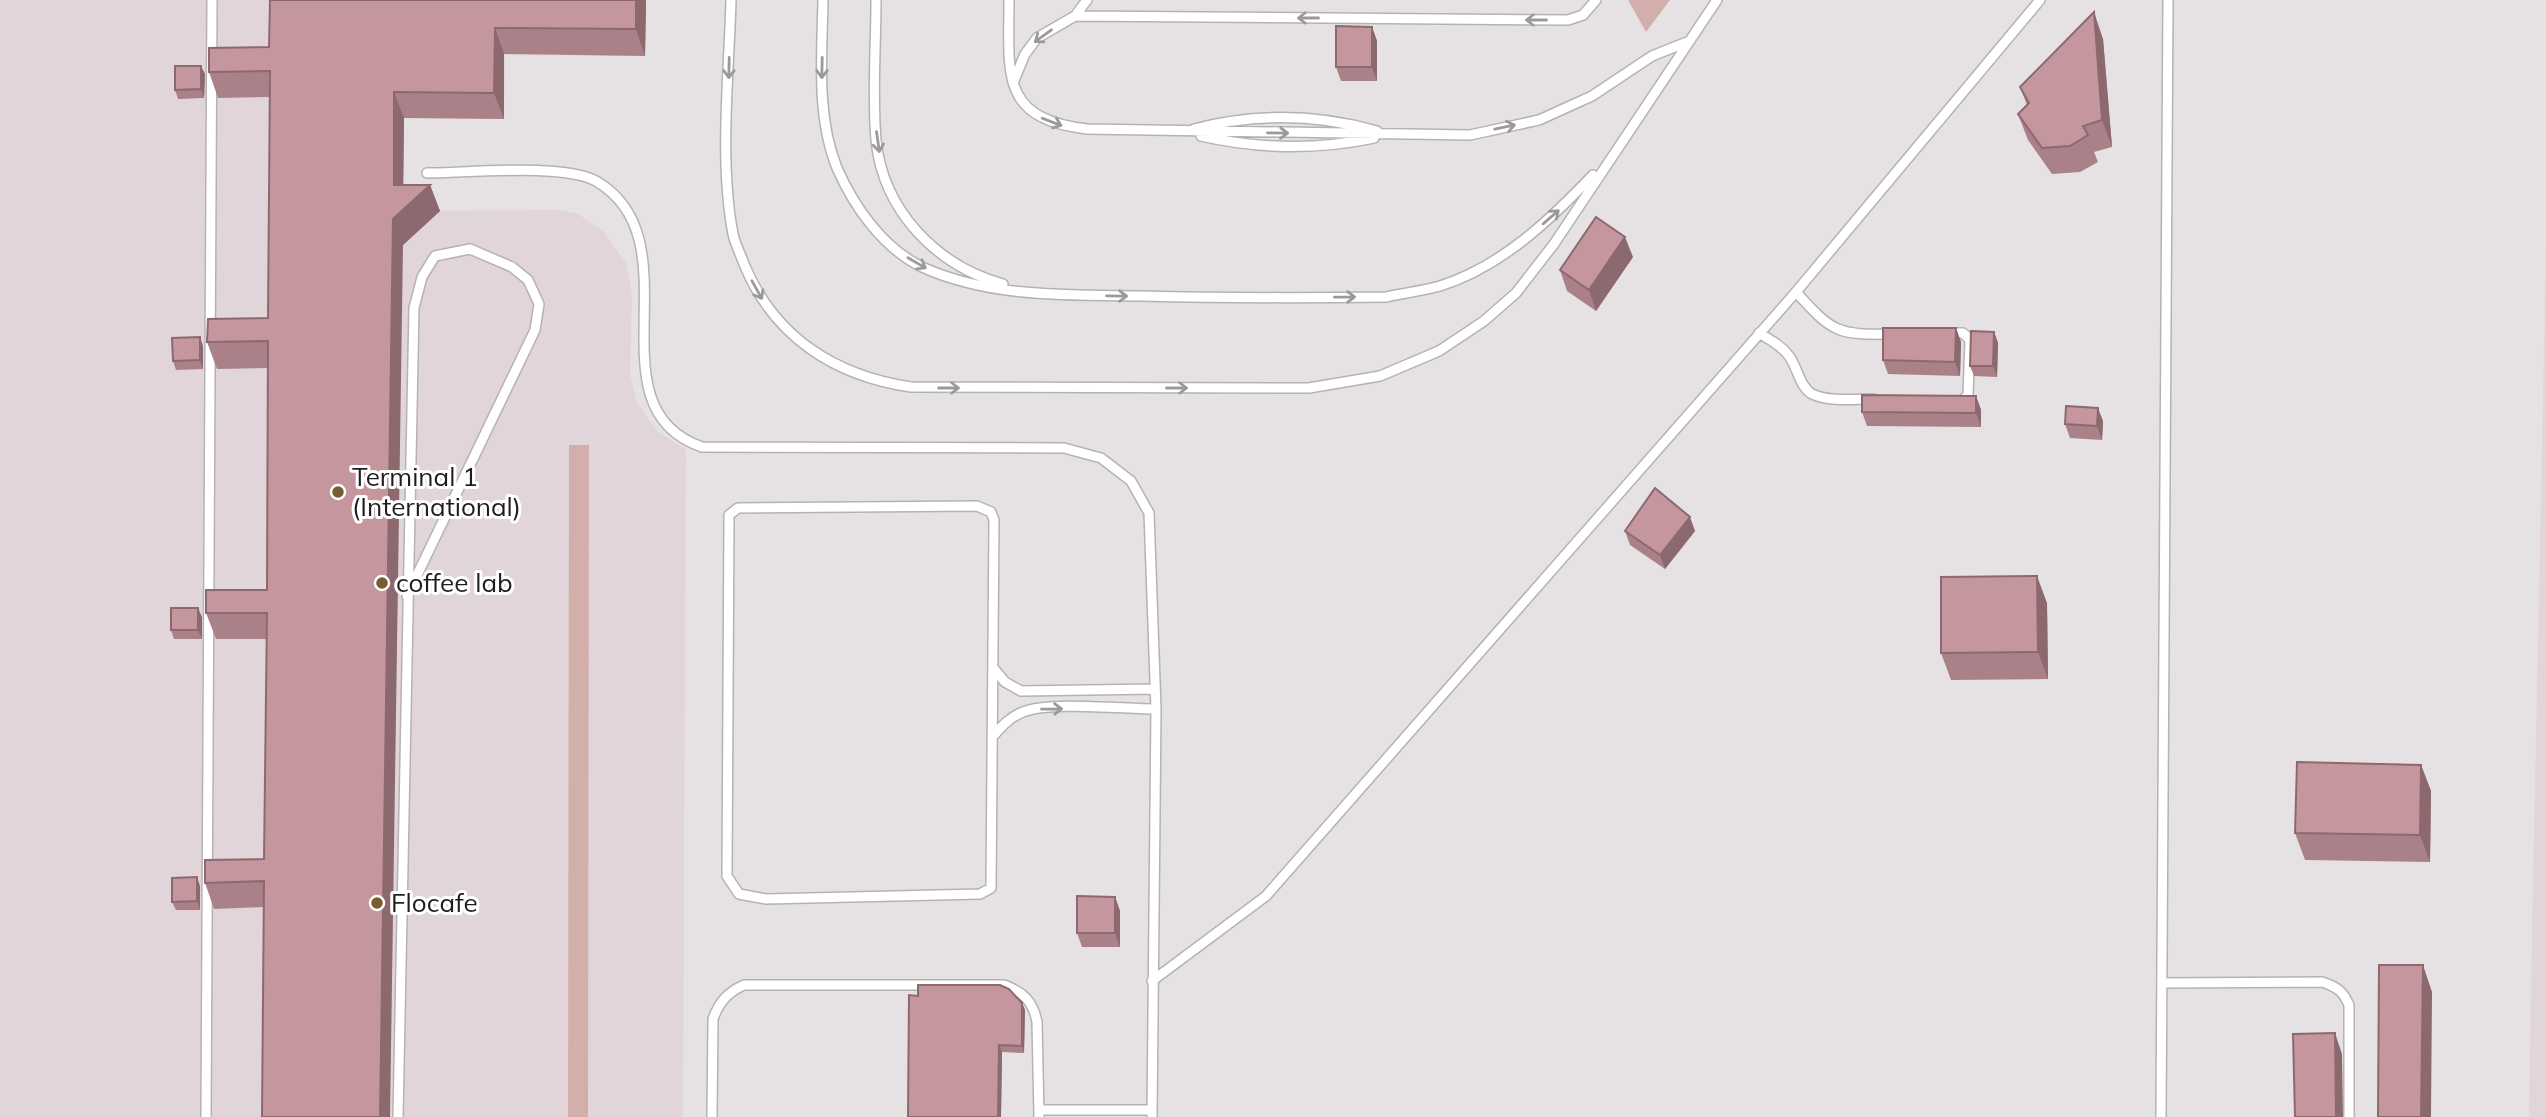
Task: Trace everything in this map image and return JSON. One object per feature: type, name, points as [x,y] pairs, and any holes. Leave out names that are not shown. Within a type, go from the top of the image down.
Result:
[{"type":"lane","points":[[206,1117],[212,0]]},
{"type":"lane","points":[[731,0],[727,167],[733,236],[757,294],[785,327],[821,356],[855,374],[883,383],[911,387],[1308,388],[1380,376],[1438,351],[1484,321],[1516,293],[1554,244],[1686,42],[1717,0]]},
{"type":"lane","points":[[823,0],[822,88],[826,129],[837,167],[857,206],[890,246],[920,266],[963,283],[1049,295],[1386,297],[1441,285],[1495,260],[1525,239],[1607,161]]},
{"type":"lane","points":[[876,0],[876,142],[890,190],[924,242],[960,269],[1000,283],[1049,295]]},
{"type":"lane","points":[[1009,0],[1009,72],[1013,83],[1028,111],[1056,125],[1182,132],[1470,135],[1539,120],[1592,96],[1652,56],[1686,42]]},
{"type":"lane","points":[[1013,83],[1025,54],[1037,38],[1074,16],[1087,0]]},
{"type":"lane","points":[[1074,16],[1568,20],[1583,15],[1596,0]]},
{"type":"lane","points":[[1152,981],[1266,896],[1796,292],[2040,0]]},
{"type":"lane","points":[[2161,1117],[2168,0]]},
{"type":"lane","points":[[1182,132],[1240,120],[1287,117],[1322,119],[1391,135]]},
{"type":"lane","points":[[427,173],[556,171],[595,181],[617,200],[635,225],[644,259],[645,367],[649,393],[660,419],[687,441],[702,447],[1064,448],[1101,458],[1131,481],[1149,513],[1156,709],[1152,1114],[1039,1113],[1037,1021],[1034,1008],[1018,990],[1004,985],[744,985],[724,998],[713,1019],[712,1117]]},
{"type":"lane","points":[[398,1117],[407,596],[414,309],[422,277],[435,256],[470,249],[493,257],[528,281],[539,304],[535,330],[407,596]]},
{"type":"lane","points":[[1796,292],[1824,324],[1839,331],[1853,335],[1908,334]]},
{"type":"lane","points":[[1759,332],[1782,347],[1812,393],[1842,399],[1878,399]]},
{"type":"lane","points":[[1935,334],[1963,333],[1970,340],[1968,395],[1964,401],[1951,401]]},
{"type":"lane","points":[[985,506],[994,520],[994,668],[993,883],[986,892],[804,899],[749,898],[739,894],[727,876],[729,515],[738,508],[985,506]]},
{"type":"lane","points":[[994,668],[1005,682],[1021,691],[1155,689]]},
{"type":"lane","points":[[993,736],[1007,720],[1025,711],[1156,709]]},
{"type":"lane","points":[[2163,983],[2322,982],[2335,986],[2344,994],[2349,1006],[2349,1117]]},
{"type":"shaded area","points":[[0,0],[646,0],[645,56],[505,55],[504,119],[404,118],[403,211],[561,210],[578,214],[603,231],[625,261],[629,277],[632,296],[630,375],[637,403],[657,431],[686,450],[683,1117],[0,1117]]},
{"type":"shaded area","points":[[1628,0],[1670,0],[1646,32]]},
{"type":"shaded area","points":[[2546,251],[2546,1117],[2529,1117],[2531,982]]},
{"type":"shaded area","points":[[569,445],[589,445],[588,1117],[568,1117]]},
{"type":"building","name":"Terminal 1 (International)","points":[[270,0],[636,0],[636,29],[495,28],[494,93],[394,92],[394,185],[430,185],[393,219],[380,1117],[262,1117],[264,881],[205,883],[205,860],[264,859],[267,613],[206,613],[206,590],[267,590],[268,341],[207,342],[208,319],[268,318],[270,71],[209,72],[209,48],[269,47]]},
{"type":"building","points":[[2094,12],[2102,120],[2083,126],[2088,135],[2070,146],[2042,148],[2018,114],[2029,103],[2020,87]]},
{"type":"building","points":[[1336,26],[1372,27],[1372,67],[1336,67]]},
{"type":"building","points":[[175,66],[201,66],[201,89],[175,90]]},
{"type":"building","points":[[1596,217],[1625,237],[1589,290],[1560,270]]},
{"type":"building","points":[[1883,328],[1956,328],[1955,362],[1883,360]]},
{"type":"building","points":[[1971,331],[1994,332],[1993,366],[1970,366]]},
{"type":"building","points":[[200,337],[200,360],[173,361],[172,338]]},
{"type":"building","points":[[1862,395],[1976,396],[1976,413],[1862,412]]},
{"type":"building","points":[[2066,406],[2098,408],[2097,426],[2065,424]]},
{"type":"building","points":[[1655,488],[1690,517],[1660,555],[1625,531]]},
{"type":"building","points":[[2037,576],[2038,652],[1941,653],[1941,577]]},
{"type":"building","points":[[171,608],[198,608],[198,630],[171,630]]},
{"type":"building","points":[[2297,762],[2421,765],[2420,835],[2295,833]]},
{"type":"building","points":[[197,877],[197,901],[172,902],[172,878]]},
{"type":"building","points":[[1077,896],[1115,897],[1115,933],[1077,933]]},
{"type":"building","points":[[2379,965],[2423,965],[2421,1117],[2378,1117]]},
{"type":"building","points":[[918,985],[1000,985],[1009,989],[1022,1003],[1022,1046],[999,1045],[998,1117],[908,1117],[909,995],[918,996]]},
{"type":"building","points":[[2335,1033],[2336,1117],[2295,1117],[2293,1034]]},
{"type":"place","name":"Terminal 1 (International)","points":[[338,492]]},
{"type":"place","name":"coffee lab","points":[[382,583]]},
{"type":"place","name":"Flocafe","points":[[377,903]]}]
